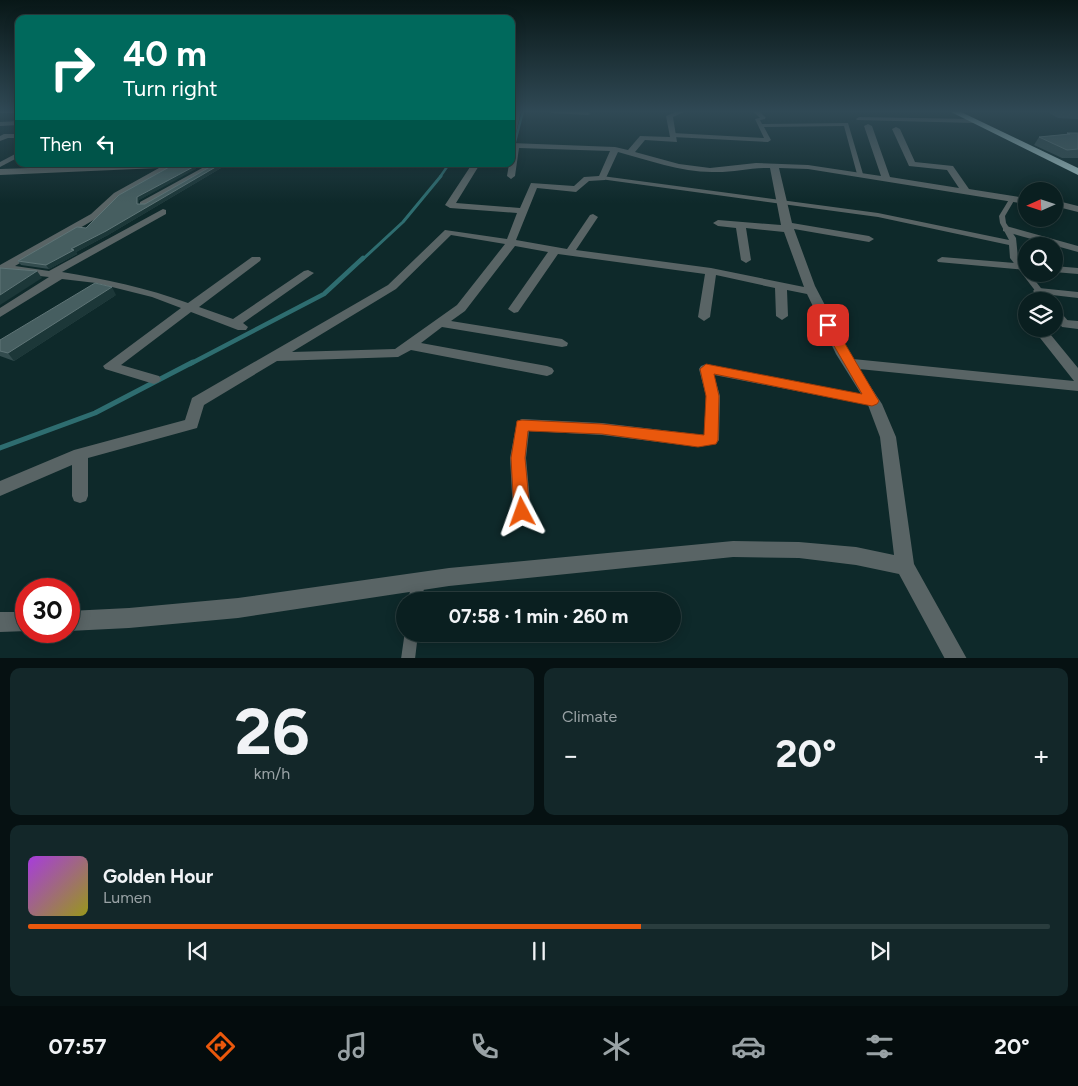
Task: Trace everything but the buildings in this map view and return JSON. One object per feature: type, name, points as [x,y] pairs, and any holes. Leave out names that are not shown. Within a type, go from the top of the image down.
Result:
[{"type":"highway","points":[[1017,142],[1078,172]]},
{"type":"street","points":[[631,152],[640,142]]},
{"type":"street","points":[[873,142],[886,178]]},
{"type":"street","points":[[902,142],[912,164],[950,168],[965,190]]},
{"type":"street","points":[[515,143],[615,149],[679,166],[710,170],[756,165],[808,167],[965,190],[1018,200]]},
{"type":"street","points":[[274,357],[398,354],[461,308],[510,243],[534,185],[576,189],[587,180],[602,178],[615,149]]},
{"type":"street","points":[[0,165],[15,156]]},
{"type":"street","points":[[774,166],[787,227],[812,292],[849,363],[884,421],[888,437],[905,566],[957,658]]},
{"type":"street","points":[[0,172],[108,167]]},
{"type":"street","points":[[2,269],[94,216],[117,195],[168,167]]},
{"type":"street","points":[[143,204],[211,167]]},
{"type":"street","points":[[474,167],[450,205],[522,212]]},
{"type":"street","points":[[511,176],[512,167]]},
{"type":"street","points":[[1063,205],[1078,209]]},
{"type":"street","points":[[0,313],[55,275],[163,212]]},
{"type":"street","points":[[570,253],[593,217]]},
{"type":"street","points":[[718,223],[787,227],[869,239]]},
{"type":"street","points":[[741,225],[746,260]]},
{"type":"street","points":[[1006,229],[1078,249]]},
{"type":"street","points":[[0,489],[80,454],[192,424],[198,402],[392,287],[449,232],[570,253],[710,271],[812,292]]},
{"type":"street","points":[[514,309],[555,250]]},
{"type":"street","points":[[154,379],[110,366],[256,259]]},
{"type":"street","points":[[942,260],[1018,266]]},
{"type":"street","points":[[2,269],[96,280],[122,286],[156,295],[238,325],[308,273]]},
{"type":"street","points":[[1063,270],[1076,271]]},
{"type":"street","points":[[704,317],[710,271]]},
{"type":"street","points":[[781,286],[782,316]]},
{"type":"street","points":[[1039,291],[1078,295]]},
{"type":"street","points":[[440,323],[562,343]]},
{"type":"street","points":[[1046,337],[1078,377]]},
{"type":"street","points":[[410,345],[547,371]]},
{"type":"street","points":[[849,363],[1078,386]]},
{"type":"street","points":[[522,512],[518,458],[522,425],[602,429],[698,441],[711,440],[713,396],[706,369],[872,401]]},
{"type":"street","points":[[80,454],[80,496]]},
{"type":"street","points":[[80,620],[238,608],[418,581],[733,549],[800,550],[856,556],[905,566]]},
{"type":"street","points":[[0,622],[15,622]]},
{"type":"lane","points":[[851,142],[860,174]]},
{"type":"lane","points":[[602,178],[878,215],[1012,243]]},
{"type":"lane","points":[[1012,199],[1002,216],[1006,229],[1012,238],[1014,258],[1018,262]]},
{"type":"lane","points":[[1033,282],[1039,291]]},
{"type":"lane","points":[[416,592],[418,581]]},
{"type":"lane","points":[[408,658],[410,642]]},
{"type":"waterway","points":[[440,177],[447,167]]},
{"type":"waterway","points":[[362,260],[403,222],[441,176]]},
{"type":"waterway","points":[[190,364],[324,294],[363,258]]},
{"type":"waterway","points":[[0,448],[95,413],[193,362]]},
{"type":"route","points":[[522,512],[518,458],[522,425],[602,429],[698,441],[711,440],[713,396],[706,369],[872,401],[828,325]]}]
